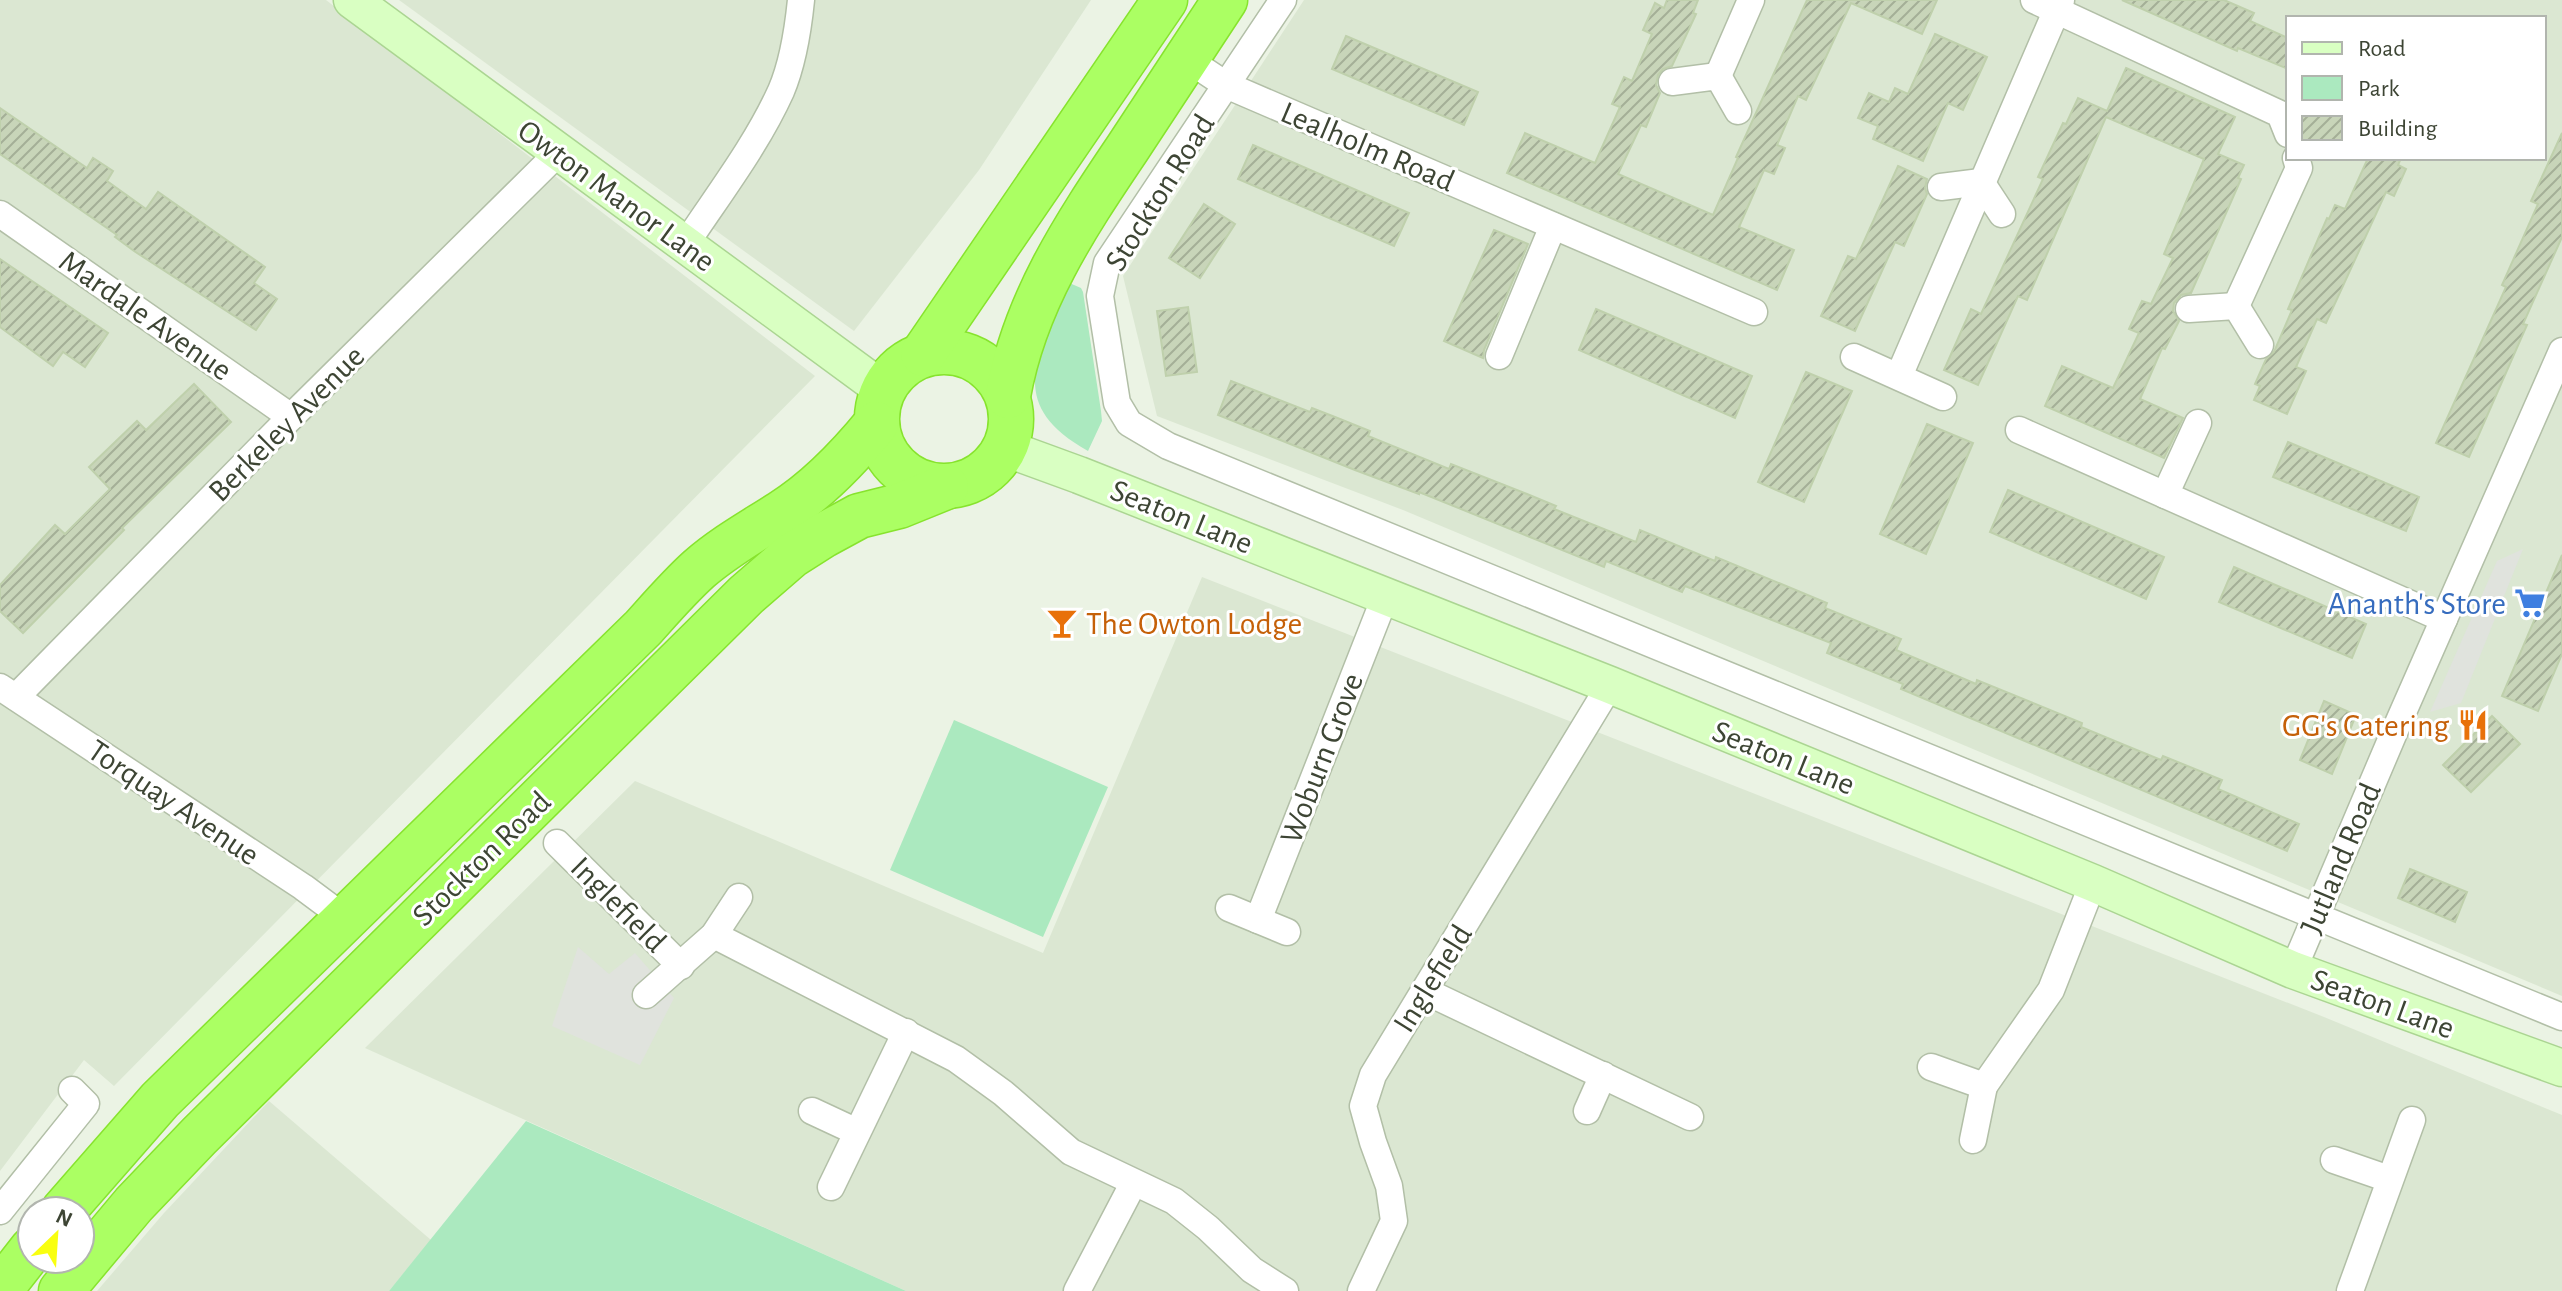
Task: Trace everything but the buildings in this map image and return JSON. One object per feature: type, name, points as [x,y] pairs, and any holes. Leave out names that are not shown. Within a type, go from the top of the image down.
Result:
[{"type":"highway","points":[[923,354],[953,352],[974,358],[993,372],[1008,396],[1012,421],[1005,448],[991,467],[970,482],[946,487],[909,477],[884,451],[879,406],[899,368],[923,354],[1165,0]]},
{"type":"highway","name":"Stockton Road","points":[[1008,396],[1021,343],[1049,272],[1225,0]]},
{"type":"highway","name":"Stockton Road","points":[[77,1195],[160,1100],[699,569],[748,532],[783,512],[854,451],[879,406]]},
{"type":"highway","name":"Stockton Road","points":[[61,1291],[134,1204],[220,1115],[746,595],[791,556],[859,516],[899,506],[946,487]]},
{"type":"highway","points":[[0,1290],[16,1270]]},
{"type":"main road","name":"Owton Manor Lane","points":[[352,0],[685,245],[879,406]]},
{"type":"main road","name":"Seaton Lane","points":[[1005,448],[1610,685],[2093,883],[2293,970],[2562,1068]]},
{"type":"street","points":[[685,245],[755,140],[782,89],[797,35],[801,0]]},
{"type":"street","name":"Stockton Road","points":[[1117,403],[1100,296],[1107,263],[1283,0]]},
{"type":"street","points":[[1718,76],[1751,0]]},
{"type":"street","points":[[1899,376],[1981,182],[2051,4],[2280,114],[2286,129]]},
{"type":"street","name":"Lealholm Road","points":[[1187,59],[1226,85],[1754,312]]},
{"type":"street","points":[[1672,82],[1718,76]]},
{"type":"street","points":[[1718,76],[1738,111]]},
{"type":"street","name":"Berkeley Avenue","points":[[8,692],[559,152]]},
{"type":"street","points":[[2236,306],[2299,168],[2297,160]]},
{"type":"street","points":[[1941,187],[1981,182]]},
{"type":"street","points":[[1981,182],[2002,214]]},
{"type":"street","name":"Mardale Avenue","points":[[0,214],[291,417]]},
{"type":"street","points":[[1499,356],[1553,226]]},
{"type":"street","points":[[2189,309],[2236,306]]},
{"type":"street","points":[[2236,306],[2260,345]]},
{"type":"street","name":"Jutland Road","points":[[2293,970],[2562,351]]},
{"type":"street","points":[[1854,357],[1943,397]]},
{"type":"street","name":"Seaton Lane","points":[[1117,403],[1129,423],[1168,446],[2562,1017]]},
{"type":"street","points":[[2165,495],[2198,423]]},
{"type":"street","points":[[2019,430],[2444,619]]},
{"type":"street","name":"Woburn Grove","points":[[1258,920],[1385,597]]},
{"type":"street","name":"Inglefield","points":[[1361,1291],[1394,1221],[1389,1186],[1363,1106],[1373,1075],[1610,685]]},
{"type":"street","name":"Torquay Avenue","points":[[8,692],[303,887],[346,919]]},
{"type":"street","name":"Inglefield","points":[[557,843],[681,966]]},
{"type":"street","points":[[1973,1140],[1984,1086],[2051,990],[2093,883]]},
{"type":"street","name":"Inglefield","points":[[646,995],[714,935],[739,897]]},
{"type":"street","points":[[1229,908],[1287,932]]},
{"type":"street","name":"Inglefield","points":[[714,935],[906,1032],[968,1067],[1071,1152],[1174,1201],[1252,1270],[1285,1291]]},
{"type":"street","points":[[1425,991],[1690,1117]]},
{"type":"street","points":[[831,1187],[906,1032]]},
{"type":"street","points":[[1931,1067],[1984,1086]]},
{"type":"street","points":[[1587,1111],[1603,1075]]},
{"type":"street","points":[[0,1211],[86,1104],[72,1090]]},
{"type":"street","points":[[812,1111],[857,1132]]},
{"type":"street","points":[[2350,1291],[2412,1120]]},
{"type":"street","points":[[2334,1160],[2389,1179]]},
{"type":"street","points":[[1077,1291],[1133,1184]]},
{"type":"shaded area","points":[[0,0],[326,0],[815,376],[114,1086],[84,1060],[0,1171]]},
{"type":"shaded area","points":[[399,0],[1091,0],[979,170],[854,331]]},
{"type":"shaded area","points":[[1304,0],[2562,0],[2562,996],[1403,510],[1157,416],[1123,276]]},
{"type":"shaded area","points":[[2523,549],[2461,703],[2430,712],[2497,561]]},
{"type":"shaded area","points":[[1202,577],[2324,1017],[2562,1115],[2562,1291],[906,1291],[365,1048],[635,781],[1043,953]]},
{"type":"shaded area","points":[[578,947],[609,974],[635,953],[674,998],[640,1065],[552,1026]]},
{"type":"shaded area","points":[[269,1101],[431,1240],[389,1291],[97,1291],[164,1213]]},
{"type":"green space","points":[[1067,282],[1083,292],[1101,411],[1102,421],[1088,451],[1062,433],[1045,415],[1037,396],[1035,376],[1039,355]]},
{"type":"green space","points":[[954,720],[1108,787],[1043,937],[890,870]]},
{"type":"green space","points":[[526,1121],[906,1291],[389,1291]]},
{"type":"place","name":"Ananth's Store","points":[[2530,603]]},
{"type":"place","name":"The Owton Lodge","points":[[1062,623]]},
{"type":"place","name":"GG's Catering","points":[[2473,725]]}]
